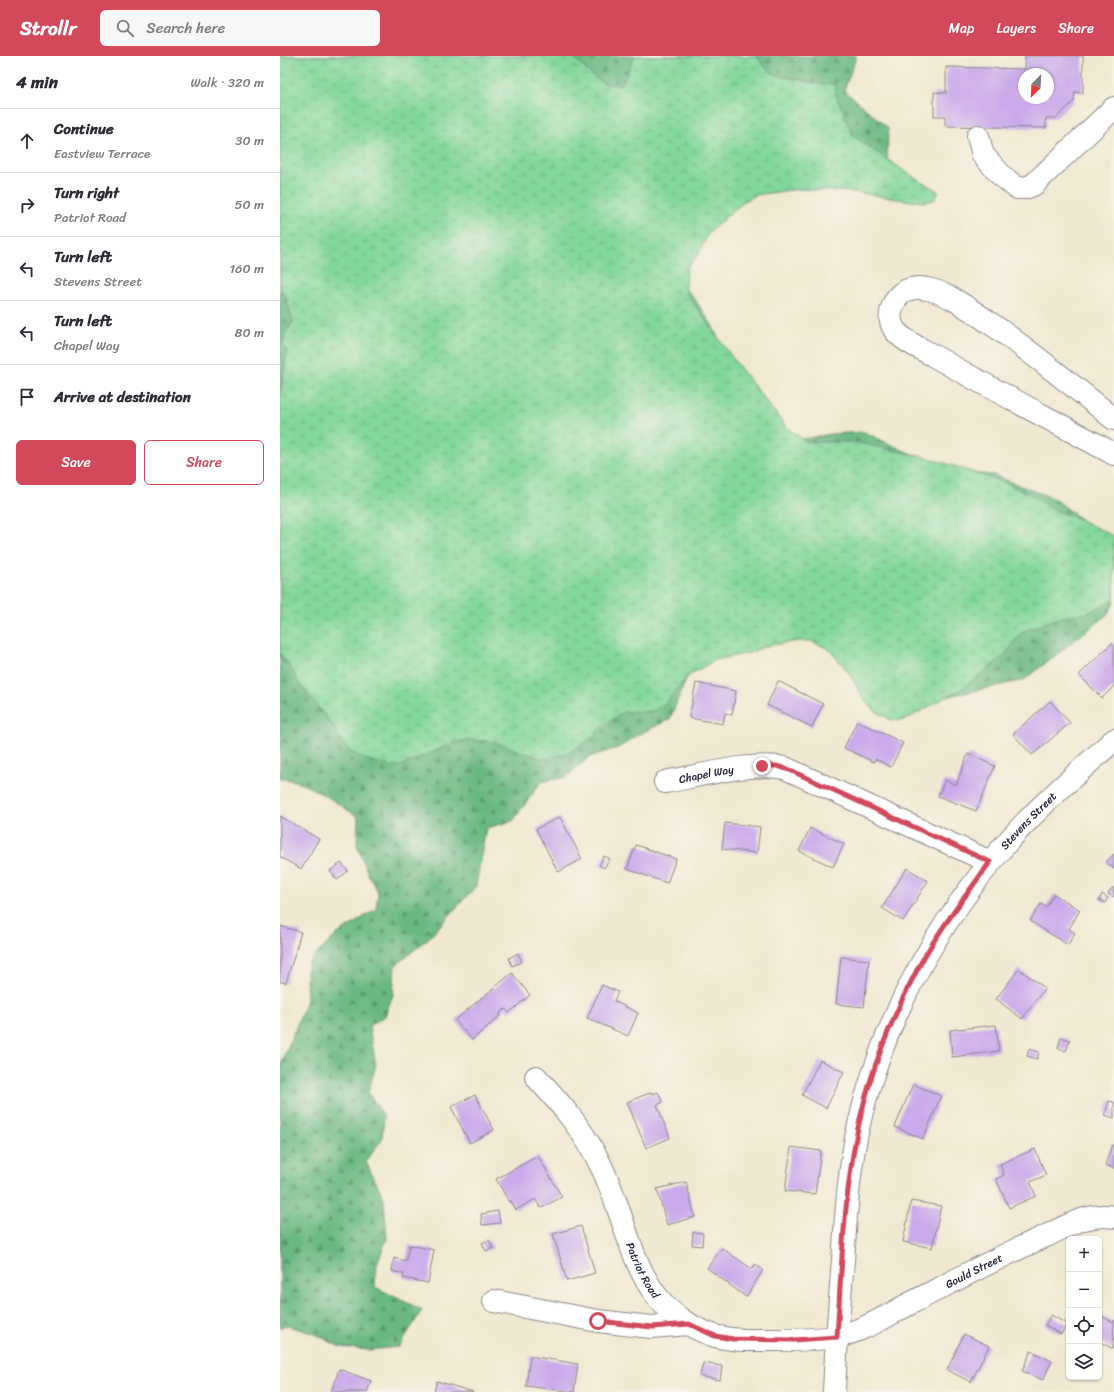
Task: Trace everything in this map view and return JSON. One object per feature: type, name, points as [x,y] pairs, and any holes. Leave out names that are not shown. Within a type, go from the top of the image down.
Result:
[{"type":"street","points":[[978,136],[983,155],[990,165],[1015,187],[1025,188],[1033,184],[1114,108]]},
{"type":"street","points":[[1114,419],[1036,356],[970,310],[937,292],[926,288],[905,290],[898,296],[891,311],[890,320],[894,329],[901,336],[948,364],[1114,454]]},
{"type":"street","name":"Stevens Street","points":[[834,1392],[847,1199],[853,1155],[874,1071],[894,1019],[918,969],[935,940],[990,862],[1032,816],[1114,740]]},
{"type":"street","name":"Chapel Way","points":[[665,782],[754,766],[785,768],[990,862]]},
{"type":"street","name":"Patriot Road","points":[[536,1078],[569,1114],[593,1150],[609,1183],[631,1246],[647,1283],[670,1310],[689,1324],[715,1336],[733,1339],[787,1340],[837,1337]]},
{"type":"street","name":"Gould Street","points":[[837,1337],[883,1318],[1013,1250],[1077,1222],[1096,1216],[1114,1217]]},
{"type":"street","points":[[494,1301],[598,1321],[652,1327],[689,1324]]},
{"type":"green space","points":[[280,56],[563,56],[575,60],[601,56],[857,56],[844,90],[888,128],[887,171],[762,176],[663,274],[691,294],[712,325],[722,347],[797,440],[831,434],[864,432],[907,452],[963,472],[993,475],[1055,499],[1114,545],[1114,603],[1107,615],[1024,680],[914,704],[867,662],[765,619],[687,677],[670,719],[638,735],[620,747],[589,757],[566,777],[541,782],[513,821],[486,828],[476,886],[430,937],[395,966],[393,995],[385,1016],[369,1026],[376,1065],[368,1093],[384,1116],[382,1139],[366,1162],[384,1198],[387,1238],[377,1264],[375,1287],[422,1310],[399,1347],[368,1350],[340,1347],[315,1334],[285,1325],[280,1328],[280,1071],[283,1059],[307,1000],[306,981],[308,963],[336,935],[376,909],[378,892],[368,874],[357,846],[358,817],[331,799],[298,782],[288,779],[280,779]]},
{"type":"green space","points":[[280,56],[572,56],[594,77],[607,84],[614,85],[622,84],[635,56],[756,56],[771,72],[780,76],[810,83],[835,85],[836,95],[853,136],[909,174],[939,192],[934,200],[923,202],[910,201],[854,192],[798,189],[756,195],[745,201],[709,232],[698,255],[687,267],[686,293],[735,361],[785,426],[806,442],[854,442],[929,458],[1006,483],[1035,497],[1055,511],[1077,518],[1114,536],[1114,600],[1086,613],[1058,618],[1022,632],[1004,656],[961,689],[905,720],[893,721],[875,711],[864,699],[848,672],[829,649],[810,641],[799,641],[766,646],[749,653],[715,660],[688,676],[664,704],[654,711],[623,712],[601,727],[592,737],[565,754],[543,759],[491,741],[467,740],[456,742],[398,767],[393,767],[365,759],[352,753],[341,741],[335,728],[299,683],[288,663],[280,654],[280,396],[287,351],[283,345],[285,334],[293,322],[286,297],[280,288]]},
{"type":"building","points":[[1025,56],[1083,56],[1083,93],[1075,92],[1074,101],[1056,118],[1046,118],[1046,128],[945,126],[945,116],[934,116],[934,92],[946,93],[946,67],[1018,69],[1018,104],[1054,104],[1054,68],[1025,68]]},
{"type":"building","points":[[1112,643],[1114,645],[1114,686],[1102,698],[1079,675]]},
{"type":"building","points":[[778,681],[823,704],[812,727],[767,705]]},
{"type":"building","points":[[696,683],[736,691],[732,715],[725,713],[723,724],[689,718]]},
{"type":"building","points":[[1050,701],[1070,723],[1032,755],[1013,734]]},
{"type":"building","points":[[857,721],[903,743],[891,767],[875,759],[874,762],[844,748]]},
{"type":"building","points":[[968,754],[995,766],[976,811],[938,796],[945,780],[956,785]]},
{"type":"building","points":[[280,816],[319,839],[301,869],[280,857]]},
{"type":"building","points":[[560,817],[582,859],[558,872],[536,829]]},
{"type":"building","points":[[725,823],[760,827],[757,853],[722,849]]},
{"type":"building","points":[[810,828],[844,844],[833,867],[799,851]]},
{"type":"building","points":[[636,845],[676,859],[667,883],[627,869]]},
{"type":"building","points":[[1114,854],[1114,869],[1106,862]]},
{"type":"building","points":[[604,856],[610,859],[604,868],[599,865]]},
{"type":"building","points":[[341,863],[348,871],[337,880],[330,871]]},
{"type":"building","points":[[907,868],[928,881],[903,921],[882,908]]},
{"type":"building","points":[[1113,887],[1114,896],[1112,897],[1108,893]]},
{"type":"building","points":[[1054,894],[1080,910],[1069,929],[1075,933],[1068,945],[1030,921],[1041,904],[1046,907]]},
{"type":"building","points":[[1102,894],[1108,898],[1105,903],[1099,900]]},
{"type":"building","points":[[280,926],[301,932],[286,983],[280,982]]},
{"type":"building","points":[[518,953],[522,962],[512,966],[509,958]]},
{"type":"building","points":[[841,957],[869,960],[864,1007],[836,1004]]},
{"type":"building","points":[[1019,969],[1045,988],[1022,1019],[996,999]]},
{"type":"building","points":[[512,973],[530,995],[509,1013],[505,1009],[500,1013],[501,1015],[472,1040],[455,1020]]},
{"type":"building","points":[[602,985],[618,992],[614,1001],[638,1013],[628,1036],[587,1018]]},
{"type":"building","points":[[996,1025],[999,1051],[952,1057],[950,1030]]},
{"type":"building","points":[[1061,1037],[1070,1040],[1066,1051],[1058,1048]]},
{"type":"building","points":[[1029,1049],[1039,1052],[1037,1059],[1027,1056]]},
{"type":"building","points":[[820,1060],[844,1072],[826,1108],[802,1095]]},
{"type":"building","points":[[913,1084],[941,1096],[923,1139],[895,1127]]},
{"type":"building","points":[[652,1092],[653,1094],[658,1092],[663,1102],[657,1105],[670,1138],[646,1148],[627,1102]]},
{"type":"building","points":[[475,1095],[494,1130],[470,1143],[451,1107]]},
{"type":"building","points":[[1109,1101],[1114,1102],[1114,1118],[1105,1115]]},
{"type":"building","points":[[1112,1145],[1114,1146],[1114,1168],[1105,1165]]},
{"type":"building","points":[[791,1147],[821,1151],[815,1194],[785,1191]]},
{"type":"building","points":[[1035,1149],[1046,1175],[1030,1182],[1036,1196],[1009,1208],[996,1179],[1004,1175],[1000,1164]]},
{"type":"building","points":[[538,1156],[562,1197],[541,1208],[535,1199],[516,1210],[511,1201],[509,1202],[496,1179]]},
{"type":"building","points":[[686,1182],[695,1217],[667,1225],[657,1189]]},
{"type":"building","points":[[911,1201],[941,1206],[932,1248],[903,1242]]},
{"type":"building","points":[[498,1211],[500,1223],[482,1225],[481,1214]]},
{"type":"building","points":[[581,1226],[595,1273],[567,1281],[553,1234]]},
{"type":"building","points":[[693,1232],[703,1233],[702,1246],[692,1245]]},
{"type":"building","points":[[489,1240],[493,1248],[486,1251],[482,1243]]},
{"type":"building","points":[[409,1245],[434,1250],[428,1283],[403,1278],[404,1274],[392,1271],[394,1258],[406,1261]]},
{"type":"building","points":[[722,1248],[752,1269],[755,1264],[763,1270],[746,1297],[707,1268]]},
{"type":"building","points":[[1051,1315],[1066,1323],[1061,1334],[1045,1325]]},
{"type":"building","points":[[1102,1316],[1113,1322],[1114,1320],[1113,1349],[1102,1343]]},
{"type":"building","points":[[964,1334],[989,1346],[971,1382],[947,1370]]},
{"type":"building","points":[[1031,1351],[1052,1361],[1043,1380],[1022,1371]]},
{"type":"building","points":[[530,1356],[578,1364],[574,1392],[526,1386]]},
{"type":"building","points":[[703,1363],[722,1366],[720,1380],[700,1376]]},
{"type":"building","points":[[339,1369],[371,1381],[367,1392],[331,1392]]},
{"type":"building","points":[[437,1381],[473,1392],[434,1392]]},
{"type":"route","points":[[598,1321],[652,1327],[689,1324],[715,1336],[733,1339],[794,1340],[837,1337],[847,1199],[853,1155],[857,1134],[874,1071],[894,1019],[918,969],[935,940],[990,862],[785,768],[777,766],[762,766]]}]
